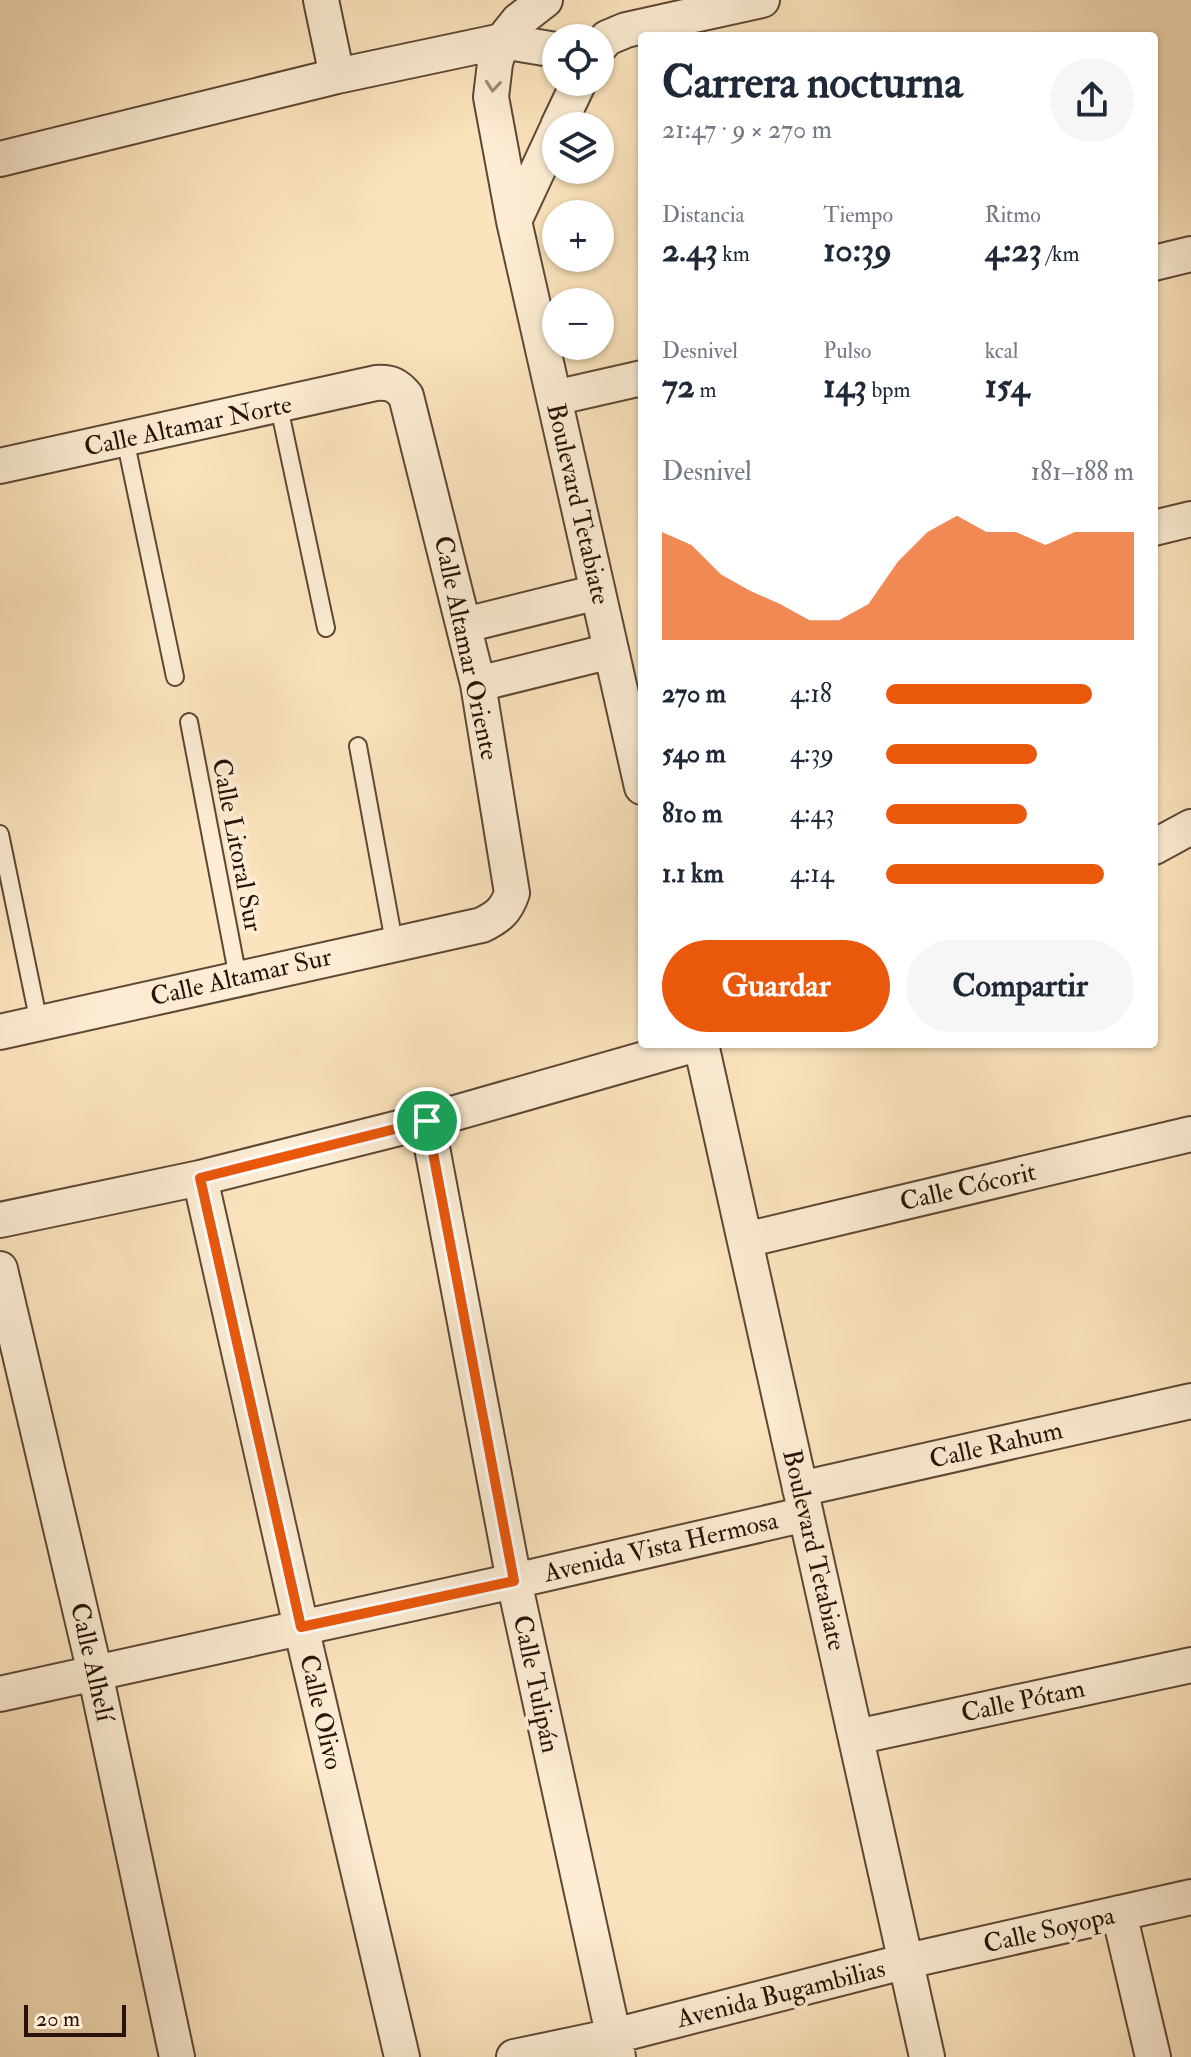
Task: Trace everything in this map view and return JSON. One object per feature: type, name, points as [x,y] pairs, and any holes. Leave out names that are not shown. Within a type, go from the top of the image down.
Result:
[{"type":"street","points":[[321,0],[337,76]]},
{"type":"street","points":[[502,41],[518,21],[545,0]]},
{"type":"street","points":[[614,35],[762,0]]},
{"type":"street","points":[[0,159],[337,76],[502,41],[542,48]]},
{"type":"street","name":"Boulevard Tetabiate","points":[[502,41],[495,63],[491,97],[514,221],[638,769]]},
{"type":"street","points":[[514,221],[542,160]]},
{"type":"street","points":[[1158,262],[1191,254]]},
{"type":"street","points":[[554,398],[638,379]]},
{"type":"street","name":"Calle Altamar Oriente","points":[[376,383],[389,382],[399,387],[406,396],[478,684],[512,893],[508,906],[498,917],[482,925]]},
{"type":"street","name":"Calle Altamar Norte","points":[[0,466],[279,407],[376,383]]},
{"type":"street","points":[[1158,527],[1191,519]]},
{"type":"street","points":[[465,625],[598,592]]},
{"type":"street","points":[[478,684],[611,651]]},
{"type":"street","points":[[1158,845],[1191,827]]},
{"type":"street","name":"Calle Altamar Sur","points":[[0,1032],[394,942],[482,925]]},
{"type":"street","points":[[0,1220],[200,1178],[427,1121],[685,1048]]},
{"type":"street","name":"Boulevard Tetabiate","points":[[700,1048],[927,2057]]},
{"type":"street","name":"Calle Tulipán","points":[[427,1121],[514,1581],[616,2047]]},
{"type":"street","name":"Calle Cócorit","points":[[745,1240],[1191,1134]]},
{"type":"street","name":"Calle Olivo","points":[[200,1178],[402,2057]]},
{"type":"street","name":"Calle Alhelí","points":[[0,1269],[95,1673],[177,2057]]},
{"type":"street","name":"Calle Rahum","points":[[803,1501],[1191,1401]]},
{"type":"street","name":"Avenida Vista Hermosa","points":[[0,1694],[514,1581],[803,1501]]},
{"type":"street","name":"Calle Pótam","points":[[856,1737],[1191,1665]]},
{"type":"street","name":"Calle Soyopa","points":[[907,1961],[1191,1897]]},
{"type":"street","points":[[1119,1913],[1153,2057]]},
{"type":"street","name":"Avenida Bugambilias","points":[[514,2057],[616,2047],[907,1961]]},
{"type":"lane","points":[[279,407],[326,628]]},
{"type":"lane","points":[[125,439],[175,677]]},
{"type":"lane","name":"Calle Litoral Sur","points":[[189,722],[238,978]]},
{"type":"lane","points":[[358,746],[394,942]]},
{"type":"lane","points":[[0,834],[39,1023]]},
{"type":"route","points":[[427,1121],[514,1581],[301,1627],[200,1178],[427,1121]]}]
